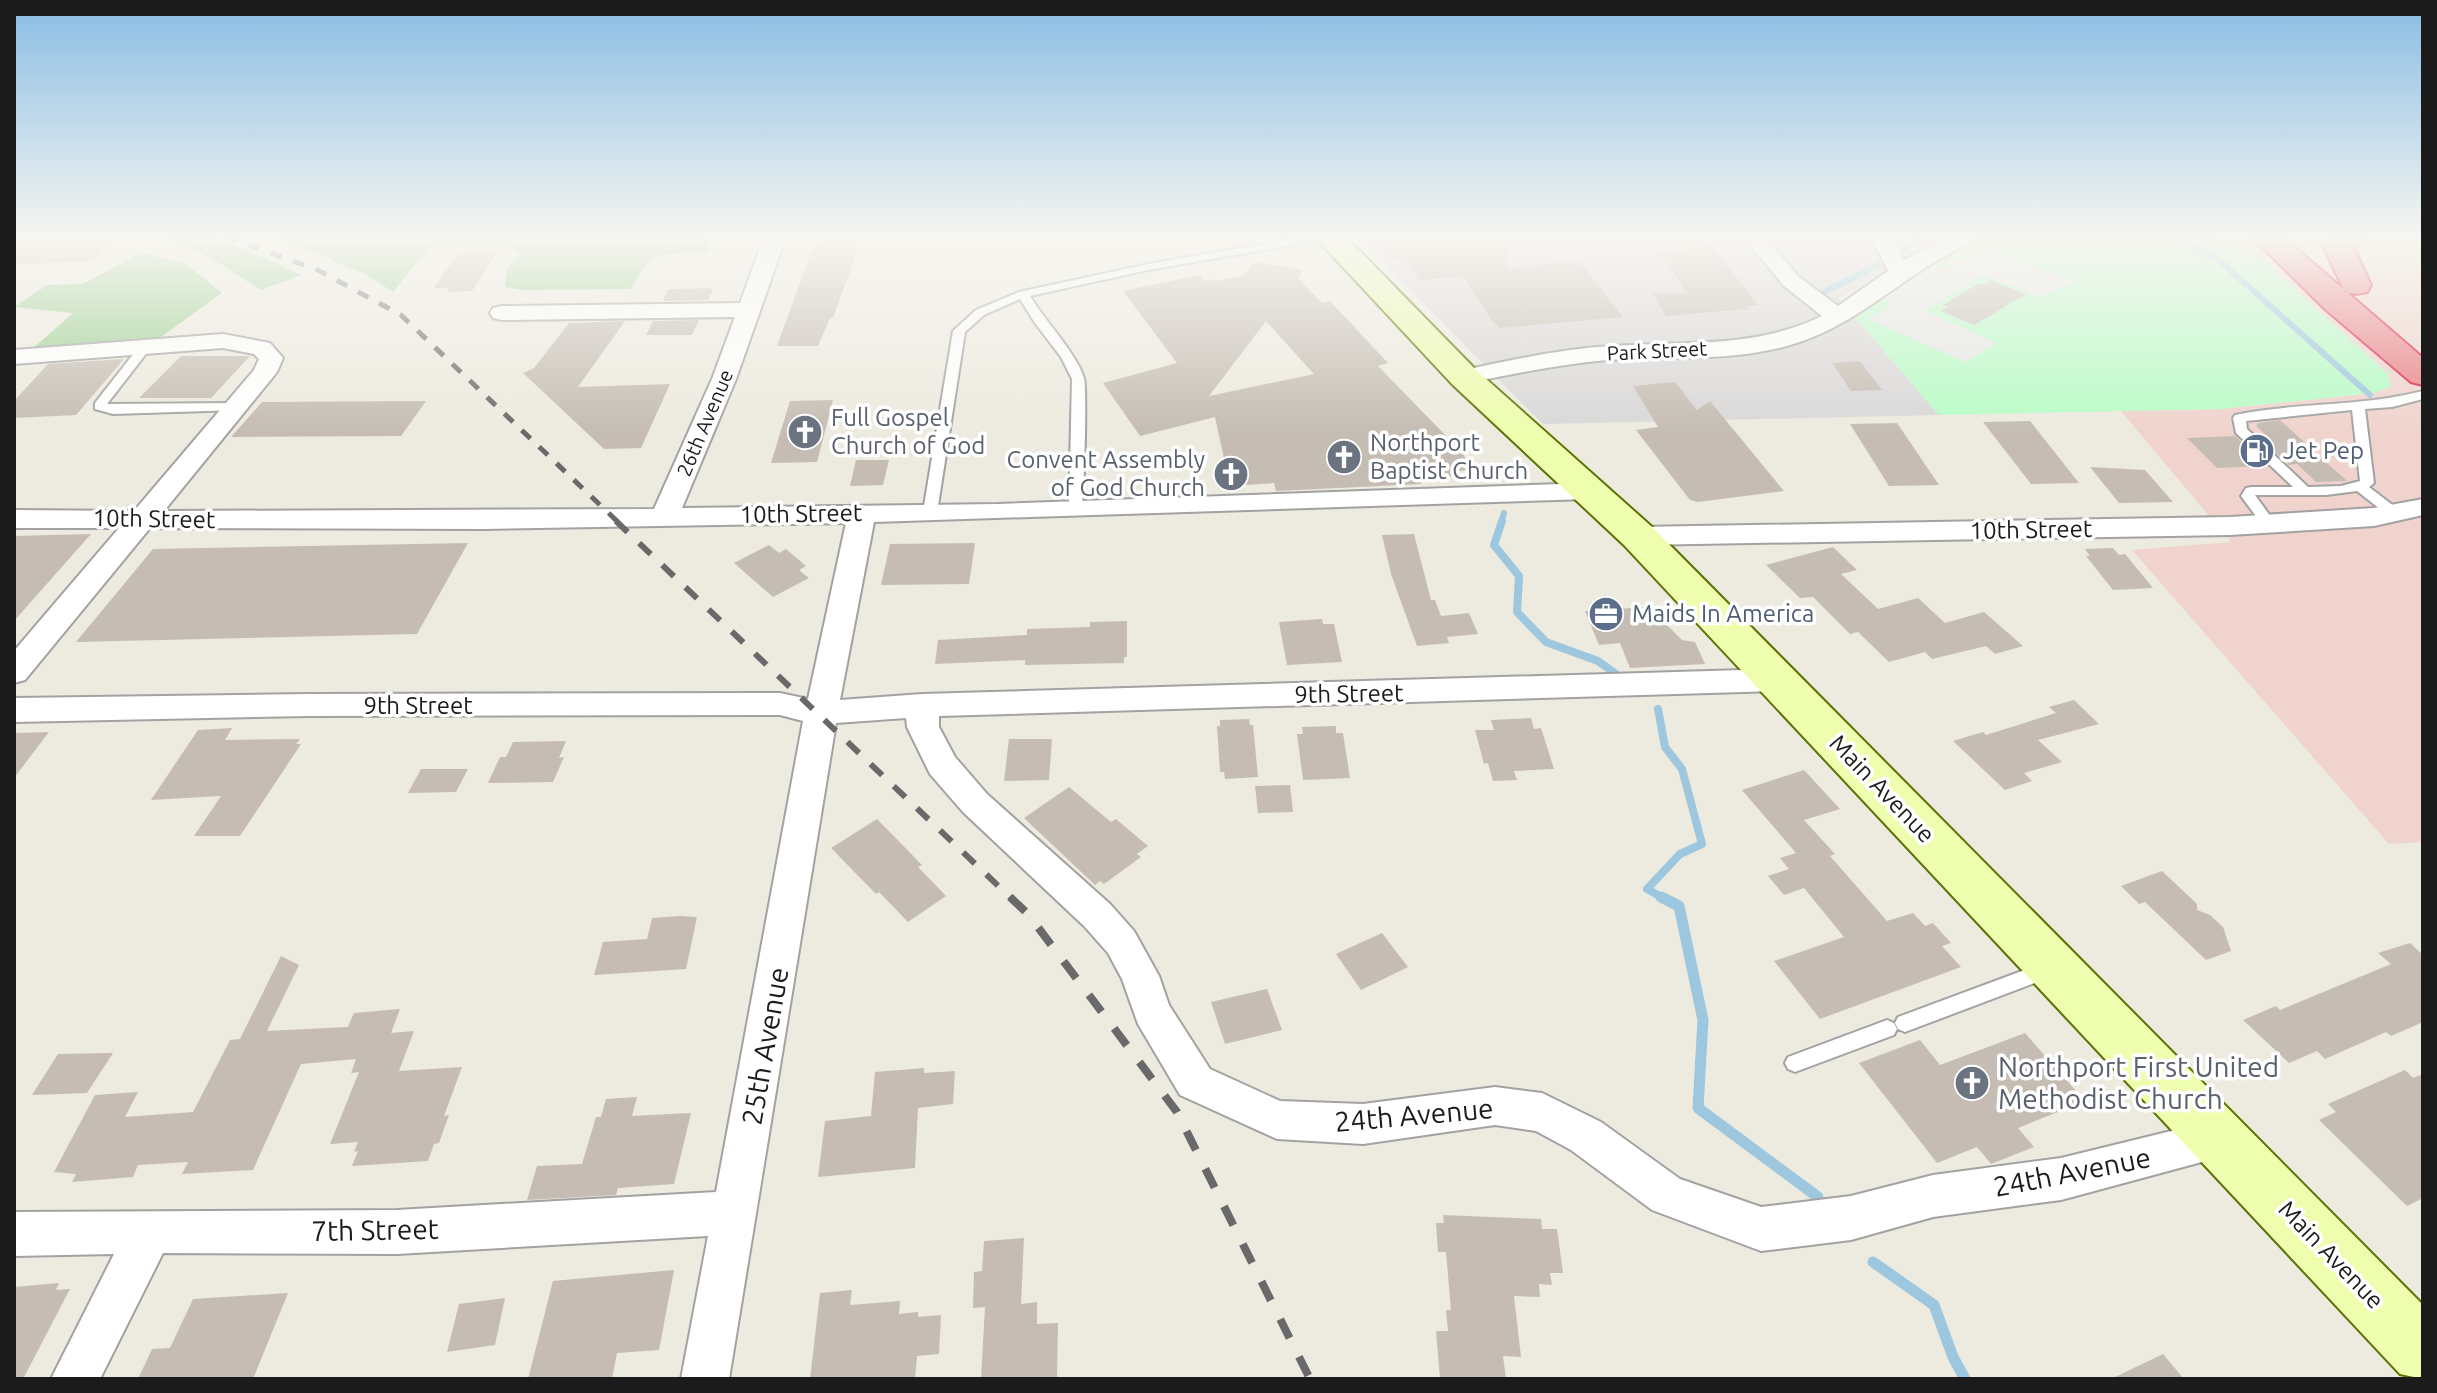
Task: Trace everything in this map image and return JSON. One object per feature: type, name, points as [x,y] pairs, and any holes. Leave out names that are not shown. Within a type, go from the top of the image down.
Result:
[{"type":"highway","points":[[2336,302],[2423,375]]},
{"type":"highway","points":[[2377,302],[2423,339]]},
{"type":"main road","name":"Main Avenue","points":[[1392,302],[1464,377],[1638,536],[2220,1139],[2418,1338]]},
{"type":"street","name":"26th Avenue","points":[[664,517],[724,379],[751,302]]},
{"type":"street","points":[[1815,302],[1839,315]]},
{"type":"street","name":"Park Street","points":[[1464,377],[1558,358],[1784,340],[1813,330],[1857,302]]},
{"type":"street","points":[[501,313],[748,310]]},
{"type":"street","points":[[14,357],[223,341],[262,348],[271,358],[265,372],[14,672]]},
{"type":"street","name":"10th Street","points":[[14,519],[355,521],[1076,510],[1589,491]]},
{"type":"street","name":"10th Street","points":[[1638,536],[2269,524],[2394,513],[2423,507]]},
{"type":"street","name":"25th Avenue","points":[[705,1379],[821,713],[862,513]]},
{"type":"street","name":"9th Street","points":[[922,705],[1777,680]]},
{"type":"street","name":"9th Street","points":[[14,710],[780,704],[821,713]]},
{"type":"street","points":[[821,713],[922,705]]},
{"type":"street","name":"24th Avenue","points":[[922,705],[923,727],[942,765],[975,803],[1097,915],[1121,942],[1140,976],[1152,1012],[1195,1082],[1277,1120],[1363,1124],[1495,1106],[1542,1112],[1586,1136],[1667,1195],[1761,1229],[1851,1218],[1933,1196],[2061,1179],[2220,1139]]},
{"type":"street","name":"7th Street","points":[[14,1234],[397,1232],[735,1213]]},
{"type":"street","points":[[75,1379],[150,1231]]},
{"type":"lane","points":[[930,512],[959,331],[968,320],[1002,302]]},
{"type":"lane","points":[[1028,302],[1067,356],[1078,379],[1076,510]]},
{"type":"lane","points":[[146,346],[99,406],[113,410],[236,407]]},
{"type":"lane","points":[[2303,490],[2241,430],[2239,418],[2271,412],[2392,403],[2423,395]]},
{"type":"lane","points":[[2269,524],[2248,496],[2251,491],[2303,490],[2367,483],[2358,406]]},
{"type":"lane","points":[[2359,486],[2394,513]]},
{"type":"lane","points":[[1795,1063],[2054,967]]},
{"type":"shaded area","points":[[1422,302],[1841,302],[1939,415],[1543,424]]},
{"type":"shaded area","points":[[1887,302],[1939,302],[1925,311],[1997,343],[1966,362],[1868,319],[1892,305]]},
{"type":"shaded area","points":[[2287,302],[2423,302],[2423,842],[2389,844],[2132,550],[2231,542],[2121,411],[2221,409],[2373,393],[2390,387],[2388,374]]},
{"type":"green space","points":[[21,302],[209,302],[158,339],[30,351],[73,313],[14,307]]},
{"type":"green space","points":[[1860,302],[2309,302],[2388,374],[2391,387],[2373,393],[2221,409],[1939,415],[1848,309]]},
{"type":"building","points":[[793,302],[839,302],[818,346],[777,346]]},
{"type":"building","points":[[1131,302],[1331,302],[1388,363],[1378,366],[1449,439],[1457,439],[1470,470],[1457,471],[1459,476],[1419,479],[1421,484],[1276,491],[1274,483],[1230,486],[1215,417],[1140,436],[1103,383],[1177,363]],"holes":[[[1266,321],[1314,374],[1209,396]]]},
{"type":"building","points":[[1480,302],[1611,302],[1623,317],[1500,328]]},
{"type":"building","points":[[1658,302],[1756,302],[1758,305],[1746,306],[1748,309],[1666,316]]},
{"type":"building","points":[[1948,302],[2013,302],[1974,325],[1941,311],[1948,307],[1943,305]]},
{"type":"building","points":[[699,320],[692,335],[646,335],[653,321]]},
{"type":"building","points":[[625,321],[578,387],[670,384],[641,448],[604,449],[523,373],[534,368],[569,323]]},
{"type":"building","points":[[181,356],[250,356],[211,398],[139,398]]},
{"type":"building","points":[[124,359],[76,415],[14,418],[14,401],[48,364]]},
{"type":"building","points":[[1860,361],[1882,390],[1851,391],[1832,363]]},
{"type":"building","points":[[1675,382],[1697,410],[1710,401],[1784,491],[1698,502],[1690,500],[1636,430],[1658,427],[1633,386]]},
{"type":"building","name":"Full Gospel Church of God","points":[[833,400],[817,462],[771,463],[790,401]]},
{"type":"building","points":[[426,401],[401,436],[231,437],[262,402]]},
{"type":"building","points":[[2280,420],[2347,481],[2316,482],[2297,464],[2289,465],[2257,435],[2265,434],[2256,426],[2258,423]]},
{"type":"building","points":[[2030,421],[2079,483],[2031,484],[1983,422]]},
{"type":"building","points":[[1897,423],[1939,485],[1889,486],[1850,424]]},
{"type":"building","points":[[2235,436],[2266,466],[2217,468],[2187,438]]},
{"type":"building","points":[[856,460],[889,460],[883,485],[850,486]]},
{"type":"building","points":[[2090,467],[2145,470],[2173,502],[2119,503]]},
{"type":"building","points":[[91,534],[14,621],[14,536]]},
{"type":"building","points":[[1414,534],[1431,600],[1435,600],[1441,616],[1469,613],[1478,634],[1447,637],[1449,643],[1417,646],[1391,574],[1382,535]]},
{"type":"building","points":[[468,543],[417,634],[76,642],[153,549]]},
{"type":"building","points":[[975,543],[969,584],[881,585],[890,544]]},
{"type":"building","points":[[769,545],[779,553],[786,549],[806,566],[799,570],[809,578],[773,597],[734,563]]},
{"type":"building","points":[[1833,547],[1857,570],[1841,574],[1878,609],[1918,598],[1945,623],[1984,612],[2023,646],[1995,654],[1986,646],[1932,659],[1925,652],[1889,662],[1858,632],[1850,634],[1813,597],[1800,598],[1766,565]]},
{"type":"building","points":[[2113,548],[2119,555],[2125,554],[2153,588],[2113,590],[2086,556],[2090,556],[2085,549]]},
{"type":"building","points":[[1649,607],[1682,640],[1695,642],[1705,664],[1630,668],[1620,643],[1599,645],[1585,611]]},
{"type":"building","points":[[1322,619],[1323,624],[1334,624],[1342,662],[1287,665],[1279,622]]},
{"type":"building","points":[[1127,621],[1127,657],[1124,657],[1124,663],[1025,665],[1025,660],[935,664],[938,640],[1027,635],[1027,629],[1090,627],[1090,622]]},
{"type":"building","points":[[2074,700],[2099,724],[2038,740],[2062,762],[2024,773],[2032,781],[2005,790],[1953,741],[1983,732],[1986,735],[2056,713],[2049,707]]},
{"type":"building","points":[[1531,718],[1534,729],[1541,728],[1554,769],[1514,771],[1517,780],[1493,781],[1488,763],[1484,764],[1475,730],[1494,730],[1491,720]]},
{"type":"building","points":[[1249,719],[1250,725],[1253,725],[1258,777],[1225,779],[1224,772],[1220,772],[1217,726],[1220,726],[1220,720]]},
{"type":"building","points":[[1336,726],[1336,733],[1343,733],[1350,778],[1303,780],[1297,734],[1303,734],[1302,727]]},
{"type":"building","points":[[232,728],[225,740],[300,739],[296,744],[301,744],[240,836],[194,836],[221,796],[151,800],[198,730]]},
{"type":"building","points":[[49,732],[14,778],[14,733]]},
{"type":"building","points":[[1009,739],[1052,739],[1049,780],[1004,781]]},
{"type":"building","points":[[566,741],[559,758],[564,757],[553,782],[488,783],[500,757],[506,757],[513,742]]},
{"type":"building","points":[[421,769],[468,769],[456,792],[408,793]]},
{"type":"building","points":[[1804,770],[1840,809],[1804,820],[1835,854],[1830,856],[1887,921],[1913,913],[1925,926],[1933,923],[1951,943],[1942,946],[1961,967],[1820,1019],[1774,961],[1844,937],[1804,888],[1784,895],[1768,876],[1789,869],[1780,858],[1796,853],[1742,790]]},
{"type":"building","points":[[1290,785],[1293,812],[1258,813],[1255,786]]},
{"type":"building","points":[[1069,787],[1111,822],[1116,819],[1148,846],[1137,854],[1141,857],[1104,884],[1100,881],[1095,885],[1024,818]]},
{"type":"building","points":[[877,819],[922,865],[918,867],[946,896],[908,922],[831,848]]},
{"type":"building","points":[[2162,871],[2197,904],[2197,910],[2210,915],[2223,927],[2231,951],[2206,960],[2145,902],[2139,904],[2121,886]]},
{"type":"building","points":[[697,917],[686,969],[594,975],[603,942],[647,939],[652,918]]},
{"type":"building","points":[[1382,933],[1408,967],[1361,990],[1336,954]]},
{"type":"building","points":[[2410,943],[2423,955],[2423,1022],[2391,1036],[2386,1032],[2325,1059],[2317,1051],[2289,1063],[2243,1020],[2276,1006],[2280,1010],[2391,964],[2378,953]]},
{"type":"building","points":[[281,956],[299,965],[267,1031],[348,1027],[354,1013],[400,1009],[391,1033],[414,1031],[399,1071],[462,1067],[444,1116],[449,1115],[439,1143],[434,1144],[428,1161],[352,1166],[358,1142],[330,1144],[359,1072],[351,1073],[356,1059],[301,1064],[253,1170],[182,1174],[188,1162],[138,1165],[133,1177],[72,1182],[76,1174],[54,1172],[95,1095],[138,1092],[125,1117],[193,1112],[230,1040],[240,1039]]},
{"type":"building","points":[[1267,989],[1282,1030],[1225,1044],[1211,1002]]},
{"type":"building","name":"Northport First United Methodist Church","points":[[2025,1033],[2085,1101],[2018,1128],[2034,1147],[1991,1164],[1977,1147],[1937,1163],[1859,1063],[1920,1040],[1940,1065]]},
{"type":"building","points":[[113,1053],[87,1093],[32,1095],[58,1054]]},
{"type":"building","points":[[924,1068],[924,1073],[955,1071],[953,1104],[918,1108],[915,1168],[818,1177],[825,1121],[871,1116],[875,1072]]},
{"type":"building","points":[[2405,1070],[2413,1078],[2423,1074],[2423,1198],[2407,1206],[2319,1120],[2336,1112],[2328,1104]]},
{"type":"building","points":[[637,1097],[632,1116],[691,1113],[674,1184],[618,1188],[616,1195],[527,1200],[537,1166],[582,1164],[596,1117],[601,1117],[606,1099]]},
{"type":"building","points":[[1443,1215],[1541,1219],[1542,1229],[1557,1229],[1563,1273],[1550,1273],[1552,1285],[1539,1284],[1540,1297],[1514,1296],[1521,1357],[1503,1356],[1506,1379],[1440,1379],[1436,1331],[1448,1331],[1446,1310],[1451,1310],[1446,1252],[1438,1252],[1436,1223],[1444,1223]]},
{"type":"building","points":[[1024,1238],[1021,1304],[1037,1302],[1037,1324],[1058,1323],[1057,1378],[981,1379],[985,1307],[973,1308],[974,1272],[982,1271],[984,1241]]},
{"type":"building","points":[[674,1270],[659,1350],[617,1353],[612,1379],[528,1379],[553,1281]]},
{"type":"building","points":[[59,1283],[56,1290],[70,1289],[23,1379],[14,1379],[14,1287]]},
{"type":"building","points":[[852,1290],[850,1305],[900,1301],[899,1314],[918,1312],[918,1317],[941,1315],[939,1354],[917,1356],[915,1379],[810,1379],[820,1293]]},
{"type":"building","points":[[288,1293],[253,1379],[138,1379],[152,1349],[170,1348],[193,1299]]},
{"type":"building","points":[[505,1298],[495,1345],[447,1352],[459,1304]]},
{"type":"building","points":[[2163,1354],[2184,1379],[2111,1379]]},
{"type":"waterway","points":[[2266,302],[2370,395]]},
{"type":"waterway","points":[[1501,523],[1504,513]]},
{"type":"waterway","points":[[1502,521],[1494,545],[1519,576],[1517,612],[1546,642],[1598,661],[1620,677]]},
{"type":"waterway","points":[[1658,709],[1665,747],[1682,769],[1702,844],[1680,854],[1647,889],[1665,899]]},
{"type":"waterway","points":[[1661,897],[1665,899]]},
{"type":"waterway","points":[[1665,899],[1679,906],[1703,1020],[1698,1108],[1818,1197]]},
{"type":"waterway","points":[[1873,1262],[1934,1305],[1953,1357],[1965,1379]]},
{"type":"railway","points":[[377,302],[401,315],[619,523]]},
{"type":"railway","points":[[616,521],[1012,899]]},
{"type":"railway","points":[[1010,897],[1028,914],[1177,1112],[1310,1379]]},
{"type":"place","name":"Full Gospel Church of God","points":[[805,432]]},
{"type":"place","name":"Jet Pep","points":[[2257,451]]},
{"type":"place","name":"Northport Baptist Church","points":[[1344,457]]},
{"type":"place","name":"Convent Assembly of God Church","points":[[1231,474]]},
{"type":"place","name":"Maids In America","points":[[1606,614]]},
{"type":"place","name":"Northport First United Methodist Church","points":[[1972,1083]]}]
